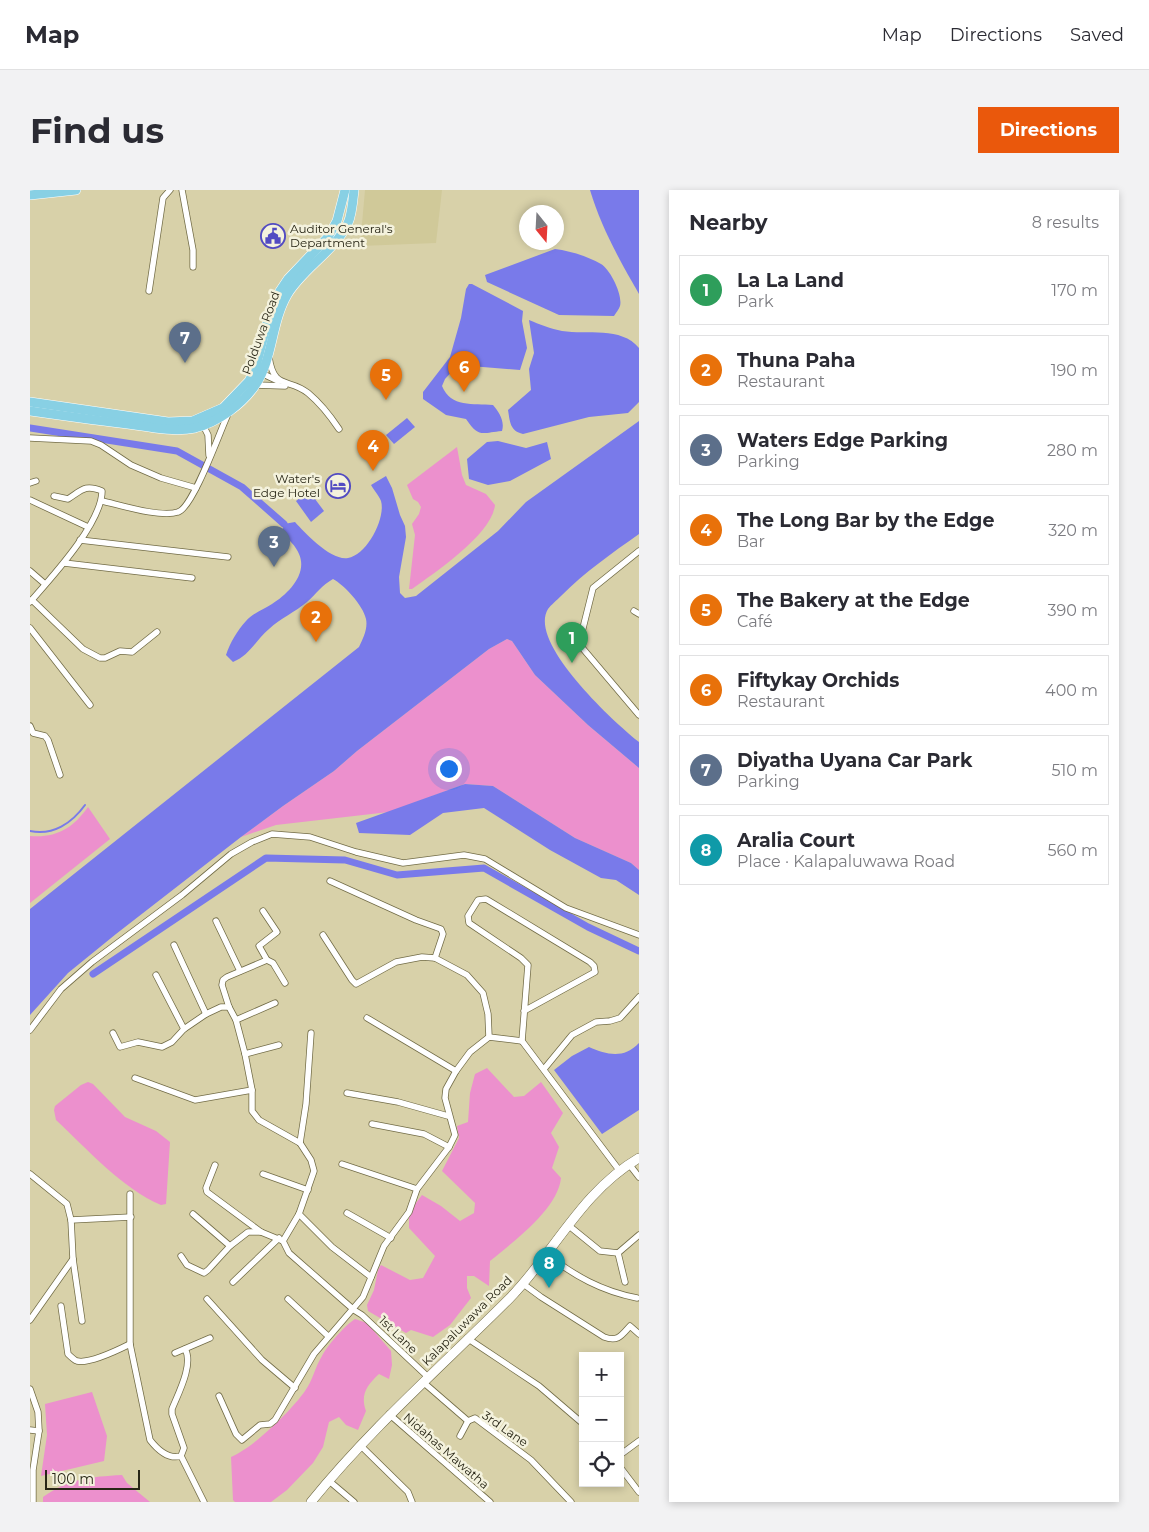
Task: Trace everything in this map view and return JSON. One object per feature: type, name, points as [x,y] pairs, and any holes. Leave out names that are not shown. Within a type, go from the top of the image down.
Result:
[{"type":"main road","points":[[30,195],[76,190]]},
{"type":"main road","name":"Polduwa Road","points":[[205,422],[232,400],[258,372],[268,353],[269,316],[278,294],[288,279],[333,230],[345,190]]},
{"type":"main road","name":"Polduwa Road","points":[[30,410],[168,422],[205,422],[228,414],[255,386],[270,330],[285,298],[294,284],[336,242],[349,222],[354,190]]},
{"type":"main road","name":"Polduwa Road","points":[[30,402],[118,419]]},
{"type":"street","points":[[149,291],[163,198],[170,190]]},
{"type":"street","points":[[182,190],[193,250],[193,267]]},
{"type":"street","points":[[268,353],[271,371],[278,381]]},
{"type":"street","points":[[258,372],[308,393],[340,429]]},
{"type":"street","points":[[255,386],[295,386]]},
{"type":"street","points":[[102,501],[170,514],[181,512],[191,500],[228,414]]},
{"type":"street","points":[[205,422],[208,435],[209,459]]},
{"type":"street","points":[[30,438],[91,441],[131,465],[161,478],[196,488]]},
{"type":"street","points":[[54,496],[68,500],[84,488],[92,487],[102,491],[102,501],[80,540],[64,563],[31,601],[83,648],[100,658],[106,658],[120,651],[132,652],[157,632]]},
{"type":"street","points":[[30,500],[88,527]]},
{"type":"street","points":[[80,540],[228,557]]},
{"type":"street","points":[[639,551],[593,588],[579,644],[639,715]]},
{"type":"street","points":[[64,563],[192,578]]},
{"type":"street","points":[[30,571],[45,584]]},
{"type":"street","points":[[30,628],[90,705]]},
{"type":"street","points":[[30,726],[33,734],[45,736],[48,740],[60,774]]},
{"type":"street","points":[[30,1030],[61,989],[92,962],[182,895],[231,854],[252,842],[272,834],[310,837],[356,852],[403,863],[464,855],[485,859],[566,908],[639,935]]},
{"type":"street","points":[[330,881],[416,920],[441,929],[443,934],[435,958]]},
{"type":"street","points":[[524,1011],[595,972],[594,966],[486,899],[478,900],[468,916],[469,923],[521,958],[528,965],[524,1011],[522,1041],[620,1170]]},
{"type":"street","points":[[263,911],[277,932],[260,946],[267,960]]},
{"type":"street","points":[[216,921],[240,971]]},
{"type":"street","points":[[323,935],[356,984],[396,962],[422,957],[435,958],[467,975],[484,994],[488,1014],[489,1037]]},
{"type":"street","points":[[174,946],[206,1014]]},
{"type":"street","points":[[233,1282],[281,1240],[299,1214],[314,1171],[311,1160],[300,1143],[259,1120],[252,1110],[252,1090],[246,1054],[236,1020],[229,1007],[222,985],[223,980],[267,960],[273,962],[285,983]]},
{"type":"street","points":[[156,975],[184,1029]]},
{"type":"street","points":[[544,1069],[572,1035],[596,1022],[620,1018],[639,997]]},
{"type":"street","points":[[236,1020],[275,1003]]},
{"type":"street","points":[[112,1034],[120,1047],[138,1042],[162,1048],[172,1042],[184,1029],[206,1014],[229,1007]]},
{"type":"street","points":[[367,1018],[456,1071]]},
{"type":"street","points":[[300,1143],[306,1104],[311,1032]]},
{"type":"street","points":[[219,1396],[236,1434],[242,1440],[260,1425],[270,1424],[275,1420],[314,1354],[364,1297],[384,1246],[409,1212],[417,1188],[449,1147],[455,1135],[448,1116],[445,1098],[446,1089],[456,1071],[470,1052],[489,1037],[522,1041]]},
{"type":"street","points":[[246,1054],[280,1045]]},
{"type":"street","points":[[135,1078],[195,1100],[252,1090]]},
{"type":"street","points":[[347,1093],[398,1102],[448,1116]]},
{"type":"street","points":[[372,1124],[424,1134],[449,1147]]},
{"type":"street","name":"Kalapaluwawa Road","points":[[311,1502],[328,1480],[389,1414],[510,1297],[591,1196],[620,1170],[639,1158]]},
{"type":"street","points":[[342,1164],[417,1188]]},
{"type":"street","points":[[629,1164],[639,1177]]},
{"type":"street","points":[[215,1165],[206,1188],[207,1192],[261,1232],[281,1240]]},
{"type":"street","points":[[30,1174],[67,1204],[72,1220],[73,1259],[82,1321]]},
{"type":"street","points":[[263,1174],[308,1190]]},
{"type":"street","points":[[130,1194],[130,1344],[150,1440],[156,1448],[166,1455],[177,1458],[181,1456]]},
{"type":"street","points":[[347,1213],[391,1238]]},
{"type":"street","points":[[193,1214],[230,1246]]},
{"type":"street","points":[[299,1214],[332,1247],[371,1277]]},
{"type":"street","points":[[72,1220],[130,1217]]},
{"type":"street","points":[[568,1224],[600,1251],[618,1253],[639,1235]]},
{"type":"street","points":[[181,1256],[187,1265],[204,1273],[230,1246],[248,1232],[261,1232]]},
{"type":"street","name":"1st Lane","points":[[281,1240],[289,1253],[354,1310],[362,1314],[426,1380]]},
{"type":"street","points":[[618,1253],[626,1282]]},
{"type":"street","points":[[546,1254],[600,1288],[616,1294],[637,1298]]},
{"type":"street","points":[[30,1320],[73,1259]]},
{"type":"street","points":[[522,1283],[604,1337],[612,1340],[618,1338],[630,1326],[639,1334]]},
{"type":"street","points":[[208,1299],[262,1360],[295,1388]]},
{"type":"street","points":[[288,1299],[328,1336]]},
{"type":"street","points":[[62,1306],[68,1354],[76,1360],[83,1361],[104,1356],[130,1344]]},
{"type":"street","points":[[175,1353],[210,1338]]},
{"type":"street","points":[[467,1338],[539,1386],[579,1421]]},
{"type":"street","points":[[185,1349],[188,1353],[189,1363],[172,1414],[184,1448],[181,1456],[204,1502]]},
{"type":"street","name":"3rd Lane","points":[[426,1380],[468,1421],[475,1418],[531,1460],[571,1502]]},
{"type":"street","points":[[30,1389],[38,1412],[40,1431],[34,1470],[33,1502]]},
{"type":"street","name":"Nidahas Mawatha","points":[[389,1414],[490,1502]]},
{"type":"street","points":[[460,1436],[468,1421]]},
{"type":"street","points":[[30,1430],[40,1431]]},
{"type":"street","points":[[624,1452],[639,1442]]},
{"type":"street","points":[[360,1445],[408,1492],[412,1502]]},
{"type":"street","points":[[624,1472],[639,1492]]},
{"type":"street","points":[[328,1480],[354,1502]]},
{"type":"shaded area","points":[[365,190],[442,190],[436,243],[360,246]]},
{"type":"shaded area","points":[[590,190],[639,190],[639,294],[605,230]]},
{"type":"shaded area","points":[[552,250],[559,250],[584,256],[605,267],[615,283],[620,296],[620,306],[614,316],[559,315],[487,282],[485,275]]},
{"type":"shaded area","points":[[469,284],[523,311],[522,321],[527,348],[520,370],[458,365],[445,379],[442,386],[451,398],[457,401],[470,404],[493,405],[502,420],[502,431],[478,432],[466,419],[446,415],[423,399],[423,392],[450,357],[461,318],[466,289]]},
{"type":"shaded area","points":[[529,320],[562,331],[613,334],[632,341],[639,348],[639,402],[628,413],[589,417],[523,434],[515,431],[511,425],[508,410],[531,390],[529,369],[534,353]]},
{"type":"shaded area","points":[[407,418],[415,427],[394,444],[386,435]]},
{"type":"shaded area","points":[[639,421],[639,534],[570,587],[548,609],[545,624],[550,642],[577,682],[612,718],[639,742],[639,768],[588,725],[535,675],[512,641],[507,639],[489,649],[334,771],[241,837],[116,934],[68,973],[30,1015],[30,909],[359,647],[365,633],[366,619],[352,596],[333,579],[307,602],[264,633],[244,656],[233,662],[226,655],[234,637],[246,621],[284,595],[299,576],[301,561],[299,554],[294,545],[282,532],[284,524],[295,522],[326,551],[334,555],[348,558],[355,555],[368,543],[378,526],[381,517],[381,501],[371,485],[386,476],[405,526],[406,537],[399,577],[400,593],[405,598],[416,596],[498,531],[526,502]]},
{"type":"shaded area","points":[[498,441],[526,448],[547,442],[551,459],[510,481],[488,485],[469,479],[467,459],[487,442]]},
{"type":"shaded area","points":[[457,447],[462,475],[466,485],[486,494],[495,505],[492,516],[474,540],[461,552],[422,582],[409,589],[415,535],[412,524],[419,514],[421,507],[413,499],[407,485]]},
{"type":"shaded area","points":[[309,491],[324,511],[311,522],[296,501]]},
{"type":"shaded area","points":[[507,639],[512,641],[535,675],[588,725],[639,768],[639,870],[631,863],[575,838],[493,786],[465,784],[389,812],[276,825],[241,837],[334,771],[489,649]]},
{"type":"shaded area","points":[[465,784],[493,786],[575,838],[631,863],[639,870],[639,895],[616,880],[601,878],[550,850],[484,808],[443,813],[410,835],[359,833],[356,823]]},
{"type":"shaded area","points":[[88,807],[110,839],[30,903],[30,836],[48,835],[64,830],[76,821]]},
{"type":"shaded area","points":[[639,1043],[639,1110],[602,1134],[554,1070],[572,1056],[589,1047],[615,1054],[627,1052]]},
{"type":"shaded area","points":[[487,1068],[514,1097],[524,1096],[541,1082],[563,1113],[551,1133],[559,1147],[552,1168],[561,1178],[558,1190],[552,1201],[533,1224],[490,1261],[489,1286],[474,1276],[467,1276],[467,1288],[471,1298],[450,1325],[433,1337],[411,1330],[406,1333],[368,1311],[367,1305],[374,1290],[378,1270],[381,1265],[410,1280],[423,1278],[435,1256],[409,1228],[409,1212],[422,1195],[441,1206],[460,1221],[474,1213],[475,1203],[442,1171],[459,1138],[457,1126],[468,1122],[470,1093],[475,1074]]},
{"type":"shaded area","points":[[88,1082],[93,1084],[125,1117],[156,1131],[170,1142],[166,1204],[161,1205],[147,1198],[119,1179],[56,1120],[55,1106],[81,1085]]},
{"type":"shaded area","points":[[355,1319],[367,1323],[391,1351],[392,1365],[389,1379],[379,1374],[366,1391],[364,1405],[366,1411],[358,1430],[346,1425],[339,1417],[329,1422],[323,1447],[313,1463],[287,1490],[271,1502],[235,1502],[233,1500],[231,1457],[250,1446],[291,1408],[308,1387],[328,1347],[341,1331]]},
{"type":"shaded area","points":[[92,1392],[107,1436],[104,1461],[41,1476],[47,1435],[45,1404]]},
{"type":"shaded area","points":[[122,1475],[127,1483],[150,1502],[43,1502],[43,1497],[71,1482]]},
{"type":"waterway","points":[[30,428],[177,451],[242,487],[284,524]]},
{"type":"waterway","points":[[30,831],[46,832],[61,827],[85,805]]},
{"type":"waterway","points":[[93,974],[266,858],[345,860],[397,875],[484,868],[588,927],[639,951]]},
{"type":"place","name":"Auditor General's Department","points":[[273,236]]},
{"type":"place","name":"Diyatha Uyana Car Park","points":[[185,363]]},
{"type":"place","name":"Fiftykay Orchids","points":[[464,392]]},
{"type":"place","name":"The Bakery at the Edge","points":[[386,400]]},
{"type":"place","name":"The Long Bar by the Edge","points":[[373,471]]},
{"type":"place","name":"Water's Edge Hotel","points":[[338,486]]},
{"type":"place","name":"Waters Edge Parking","points":[[274,567]]},
{"type":"place","name":"Thuna Paha","points":[[316,642]]},
{"type":"place","name":"La La Land","points":[[572,663]]},
{"type":"place","name":"Aralia Court","points":[[549,1288]]}]
